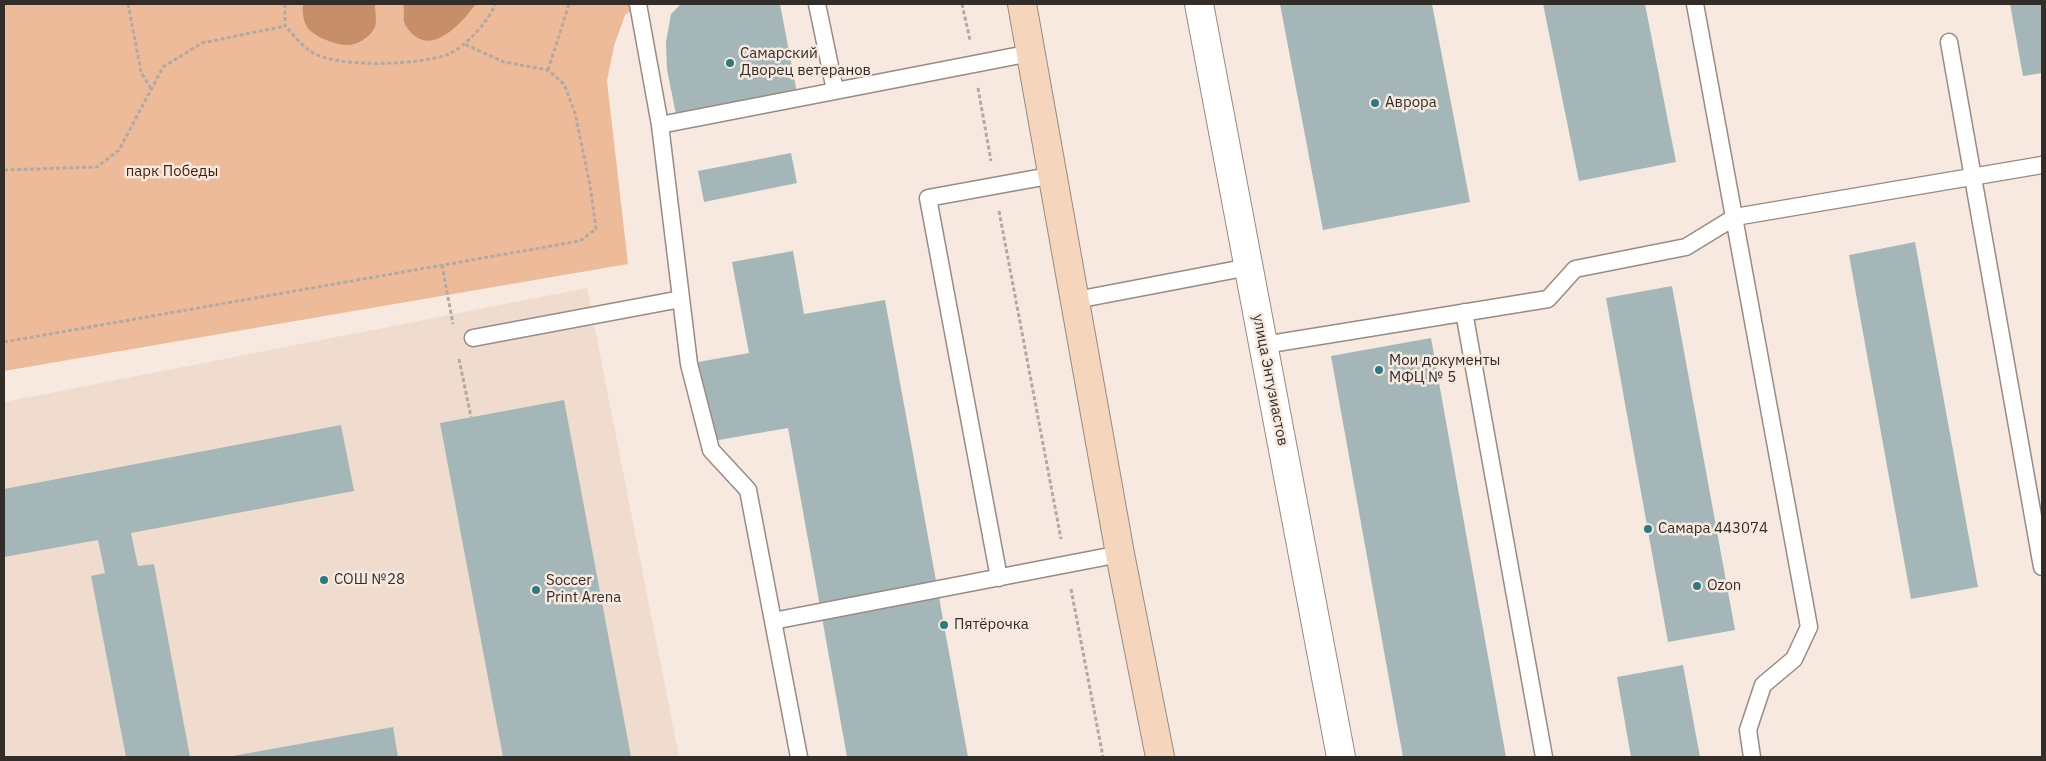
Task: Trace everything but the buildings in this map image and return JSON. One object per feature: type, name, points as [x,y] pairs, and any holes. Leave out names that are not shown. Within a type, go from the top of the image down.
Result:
[{"type":"main road","points":[[1022,4],[1054,175],[1120,554],[1160,757]]},
{"type":"street","name":"улица Энтузиастов","points":[[1199,4],[1341,757]]},
{"type":"lane","points":[[638,4],[660,125],[689,364],[711,450],[748,490],[799,757]]},
{"type":"lane","points":[[818,4],[835,90]]},
{"type":"lane","points":[[1695,4],[1810,627],[1794,659],[1763,685],[1748,730],[1752,757]]},
{"type":"lane","points":[[1949,42],[2042,567]]},
{"type":"lane","points":[[660,125],[1032,53]]},
{"type":"lane","points":[[1264,345],[1548,299],[1576,269],[1686,247],[1735,217],[2042,166]]},
{"type":"lane","points":[[999,578],[928,198],[1054,175]]},
{"type":"lane","points":[[1076,300],[1249,267]]},
{"type":"lane","points":[[473,338],[681,299]]},
{"type":"lane","points":[[1464,312],[1544,757]]},
{"type":"lane","points":[[773,621],[1120,554]]},
{"type":"path","points":[[128,4],[140,72],[151,89]]},
{"type":"path","points":[[285,4],[286,26],[310,51],[331,60],[351,63],[430,60],[451,53],[482,27],[495,4]]},
{"type":"path","points":[[548,70],[569,4]]},
{"type":"path","points":[[962,4],[1103,757]]},
{"type":"path","points":[[4,170],[97,167],[119,150],[163,67],[202,43],[286,26]]},
{"type":"path","points":[[4,342],[580,241],[596,229],[590,186],[575,113],[564,84],[548,70],[504,62],[464,44]]},
{"type":"shaded area","points":[[303,4],[375,4],[375,27],[368,36],[357,43],[345,45],[333,42],[310,31],[303,16]]},
{"type":"shaded area","points":[[403,4],[476,4],[453,29],[443,36],[434,40],[424,40],[415,36],[406,26]]},
{"type":"shaded area","name":"СОШ №28","points":[[587,288],[679,757],[4,757],[4,402]]},
{"type":"green space","name":"парк Победы","points":[[4,4],[641,4],[625,15],[614,46],[607,81],[628,264],[4,371]]},
{"type":"place","name":"Самарский Дворец ветеранов","points":[[730,63]]},
{"type":"place","name":"Аврора","points":[[1375,103]]},
{"type":"place","name":"Мои документы МФЦ № 5","points":[[1379,370]]},
{"type":"place","name":"Самара 443074","points":[[1648,529]]},
{"type":"place","name":"СОШ №28","points":[[324,580]]},
{"type":"place","name":"Ozon","points":[[1697,586]]},
{"type":"place","name":"Soccer Print Arena","points":[[536,590]]},
{"type":"place","name":"Пятёрочка","points":[[944,625]]}]
